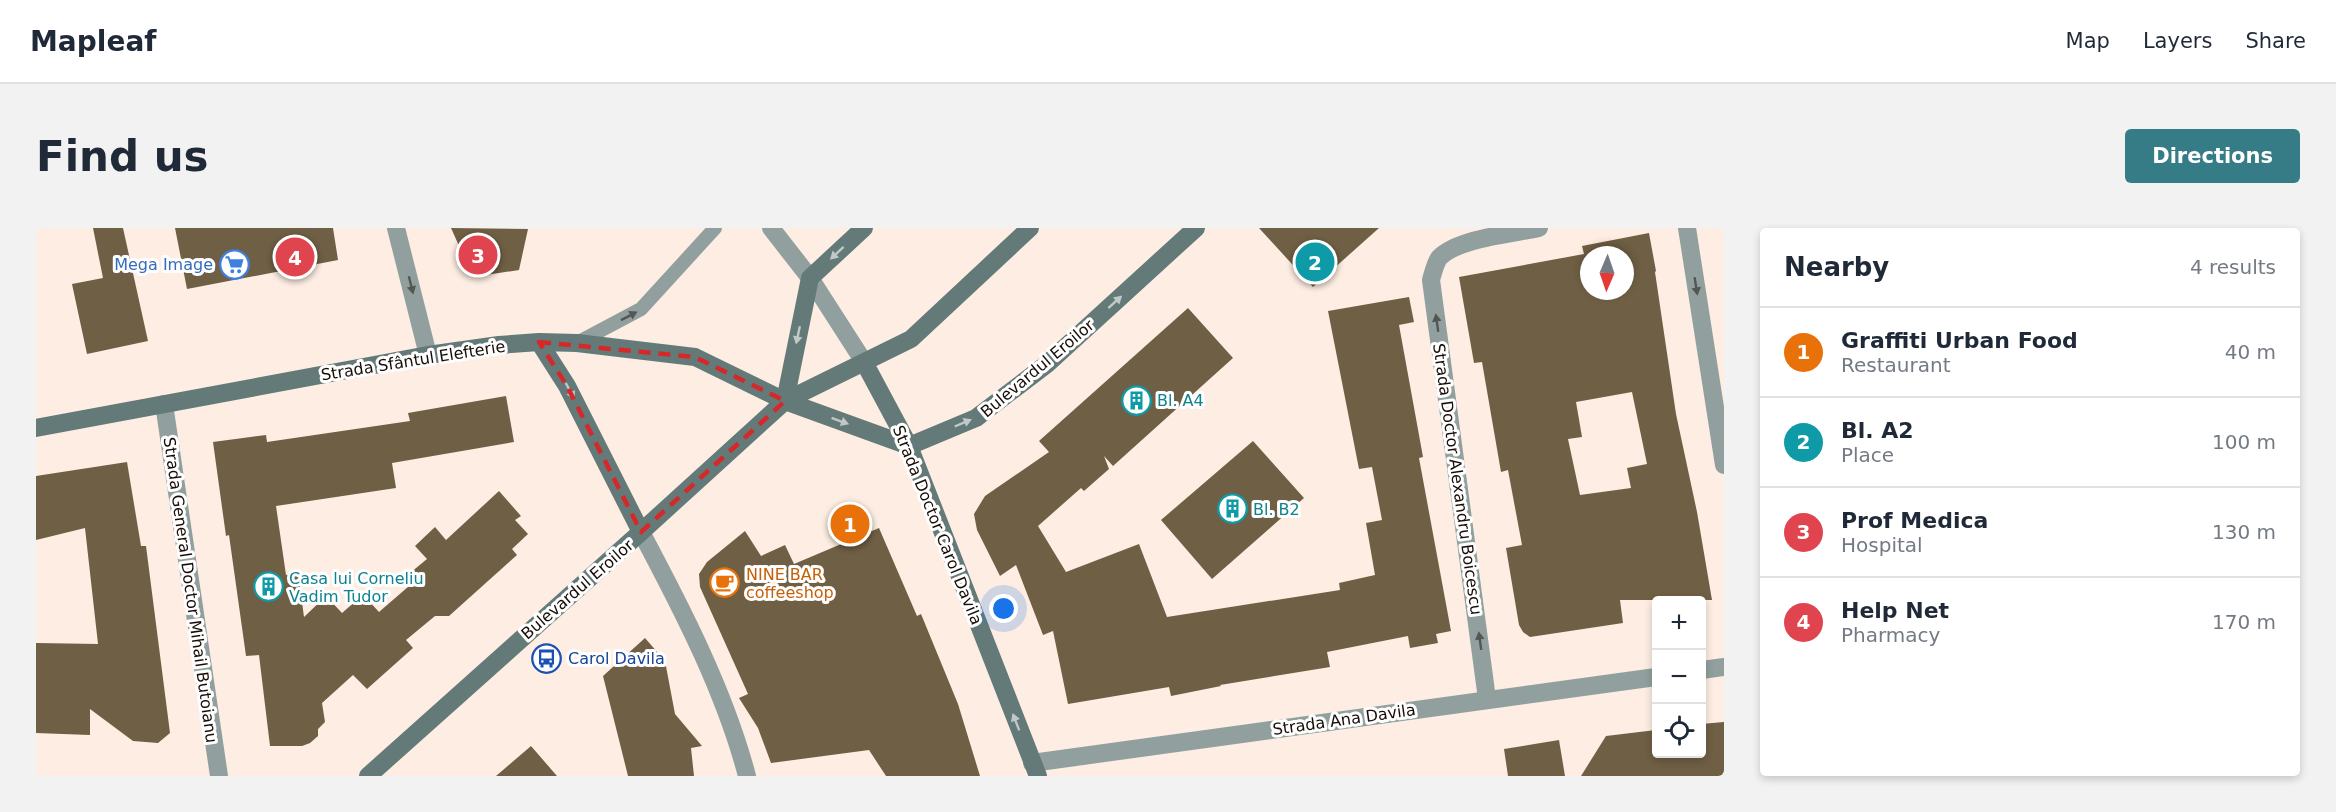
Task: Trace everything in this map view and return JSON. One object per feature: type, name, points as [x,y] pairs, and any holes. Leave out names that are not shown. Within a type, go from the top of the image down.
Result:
[{"type":"street","points":[[396,228],[428,355]]},
{"type":"street","name":"Strada Doctor Carol Davila","points":[[771,228],[810,278],[864,362],[909,446],[1035,769]]},
{"type":"street","points":[[864,228],[810,278],[785,401],[909,446]]},
{"type":"street","name":"Bulevardul Eroilor","points":[[368,776],[785,401],[911,339],[1030,228]]},
{"type":"street","name":"Bulevardul Eroilor","points":[[909,446],[976,418],[1047,364],[1196,228]]},
{"type":"street","name":"Strada Doctor Alexandru Boicescu","points":[[1487,699],[1431,280],[1437,260],[1449,250],[1466,243],[1539,228]]},
{"type":"street","points":[[1687,228],[1724,465]]},
{"type":"street","points":[[539,342],[567,386],[674,592],[720,696],[747,776]]},
{"type":"street","name":"Strada Sfântul Elefterie","points":[[36,428],[428,355],[539,342],[577,343],[694,357],[785,401]]},
{"type":"street","name":"Strada General Doctor Mihail Butoianu","points":[[164,404],[219,776]]},
{"type":"street","points":[[1706,670],[1724,668]]},
{"type":"street","name":"Strada Ana Davila","points":[[1035,769],[1487,699],[1652,677]]},
{"type":"lane","points":[[577,343],[641,309],[715,228]]},
{"type":"highlighted area","points":[[539,342],[695,357],[785,401],[641,532],[567,386]]},
{"type":"building","points":[[93,228],[123,228],[148,341],[87,354],[72,284],[103,278]]},
{"type":"building","points":[[175,228],[333,228],[338,260],[187,289]]},
{"type":"building","points":[[451,228],[528,229],[519,270],[473,277]]},
{"type":"building","points":[[1259,228],[1379,228],[1313,287]]},
{"type":"building","points":[[1649,233],[1676,414],[1697,512],[1712,600],[1706,600],[1706,596],[1652,596],[1652,600],[1620,600],[1623,623],[1530,637],[1523,632],[1519,625],[1506,548],[1522,545],[1508,470],[1501,472],[1482,362],[1474,363],[1459,277],[1580,255],[1580,300],[1634,300],[1634,246],[1582,246]],"holes":[[[1632,392],[1647,464],[1627,468],[1631,488],[1580,495],[1568,439],[1582,437],[1576,402]]]},
{"type":"building","points":[[1409,297],[1414,322],[1399,325],[1423,457],[1419,458],[1451,631],[1436,634],[1438,643],[1410,648],[1408,636],[1327,652],[1330,667],[1220,685],[1171,696],[1169,687],[1068,704],[1053,631],[1043,635],[1016,565],[1000,576],[977,530],[974,514],[985,496],[1049,452],[1039,441],[1188,308],[1233,358],[1113,466],[1104,456],[1109,469],[1084,491],[1081,488],[1038,526],[1066,572],[1139,544],[1167,617],[1340,590],[1339,583],[1375,575],[1366,523],[1382,520],[1372,467],[1359,469],[1328,311]]},
{"type":"building","points":[[506,396],[514,442],[392,463],[396,488],[276,506],[286,575],[298,573],[304,617],[326,596],[342,613],[357,600],[361,604],[367,599],[379,612],[416,580],[410,573],[427,559],[415,546],[435,527],[446,540],[499,491],[521,516],[515,520],[528,534],[512,549],[517,555],[449,616],[435,616],[406,640],[413,648],[367,689],[353,675],[322,703],[325,722],[318,729],[318,736],[310,743],[302,746],[270,746],[259,655],[246,656],[213,442],[266,435],[267,442],[410,421],[408,413]]},
{"type":"building","name":"Bl. B2","points":[[1253,441],[1304,498],[1212,579],[1161,520]]},
{"type":"building","points":[[127,462],[141,546],[146,546],[170,733],[158,743],[133,741],[90,709],[90,735],[36,733],[36,643],[98,644],[85,528],[36,540],[36,476]]},
{"type":"building","points":[[879,528],[917,616],[921,614],[958,704],[980,776],[886,776],[869,750],[771,763],[758,728],[739,698],[748,694],[700,587],[699,574],[707,562],[745,531],[761,556],[785,545],[794,564]]},
{"type":"building","points":[[645,638],[665,661],[675,714],[702,746],[691,748],[694,776],[628,776],[603,676]]},
{"type":"building","points":[[1724,722],[1724,776],[1581,776],[1606,736],[1652,730],[1652,758],[1706,758],[1706,724]]},
{"type":"building","points":[[1559,740],[1565,776],[1508,776],[1504,749]]},
{"type":"building","points":[[531,746],[557,776],[496,776]]},
{"type":"place","name":"Prof Medica","points":[[478,255]]},
{"type":"place","name":"Help Net","points":[[295,257]]},
{"type":"place","name":"Bl. A2","points":[[1315,262]]},
{"type":"place","name":"Mega Image","points":[[234,264]]},
{"type":"place","name":"Bl. A4","points":[[1136,400]]},
{"type":"place","name":"Bl. B2","points":[[1232,509]]},
{"type":"place","name":"Graffiti Urban Food","points":[[850,524]]},
{"type":"place","name":"NINE BAR coffeeshop","points":[[725,583]]},
{"type":"place","name":"Casa lui Corneliu Vadim Tudor","points":[[268,587]]},
{"type":"place","name":"Carol Davila","points":[[547,658]]}]
